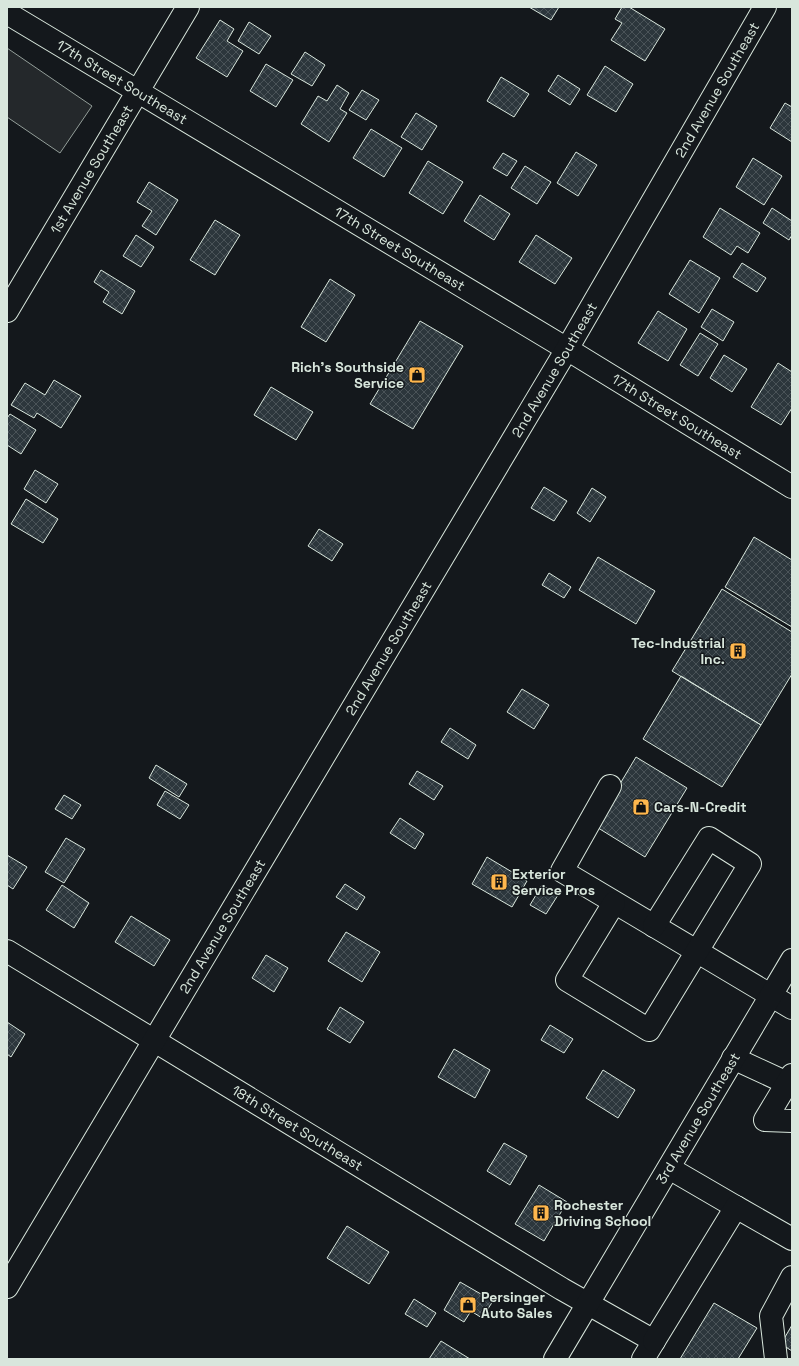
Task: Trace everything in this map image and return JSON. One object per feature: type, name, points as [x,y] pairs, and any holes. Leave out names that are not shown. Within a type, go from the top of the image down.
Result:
[{"type":"street","name":"1st Avenue Southeast","points":[[7,311],[188,7]]},
{"type":"street","name":"2nd Avenue Southeast","points":[[7,1287],[567,349],[765,7]]},
{"type":"street","name":"17th Street Southeast","points":[[7,12],[137,92],[567,349],[792,487]]},
{"type":"street","points":[[610,786],[562,871],[770,997],[792,1008]]},
{"type":"street","points":[[614,903],[567,980],[649,1030],[750,864],[709,838],[654,926]]},
{"type":"street","name":"18th Street Southeast","points":[[7,951],[154,1042],[588,1304],[649,1350]]},
{"type":"street","name":"3rd Avenue Southeast","points":[[556,1359],[792,960]]},
{"type":"street","points":[[733,1058],[790,1081],[765,1120],[792,1121]]},
{"type":"street","points":[[669,1168],[792,1239]]},
{"type":"street","points":[[649,1350],[736,1207]]},
{"type":"street","points":[[776,1359],[771,1316],[792,1277]]},
{"type":"shaded area","points":[[7,48],[92,106],[60,153],[7,117]]},
{"type":"building","points":[[529,7],[559,7],[551,20]]},
{"type":"building","points":[[622,7],[629,7],[665,29],[645,61],[611,40],[622,23],[615,19]]},
{"type":"building","points":[[220,20],[234,29],[227,41],[243,51],[227,77],[196,58]]},
{"type":"building","points":[[249,22],[271,36],[259,54],[238,41]]},
{"type":"building","points":[[305,52],[325,65],[312,86],[291,74]]},
{"type":"building","points":[[266,64],[293,80],[276,107],[250,91]]},
{"type":"building","points":[[605,66],[633,84],[616,112],[587,95]]},
{"type":"building","points":[[558,75],[580,89],[570,105],[548,91]]},
{"type":"building","points":[[501,77],[529,94],[514,117],[487,101]]},
{"type":"building","points":[[337,85],[349,93],[340,109],[347,113],[329,142],[301,124],[318,96],[327,101]]},
{"type":"building","points":[[362,90],[379,100],[366,120],[349,110]]},
{"type":"building","points":[[785,103],[792,107],[792,142],[770,128]]},
{"type":"building","points":[[416,113],[437,126],[422,150],[401,137]]},
{"type":"building","points":[[371,129],[402,148],[384,177],[353,158]]},
{"type":"building","points":[[576,152],[597,165],[578,196],[557,183]]},
{"type":"building","points":[[503,153],[517,161],[507,176],[493,168]]},
{"type":"building","points":[[753,158],[782,176],[764,205],[736,187]]},
{"type":"building","points":[[428,161],[463,182],[443,214],[409,193]]},
{"type":"building","points":[[525,166],[551,182],[537,204],[511,188]]},
{"type":"building","points":[[149,182],[178,200],[156,235],[142,226],[152,211],[137,202]]},
{"type":"building","points":[[480,195],[510,214],[494,240],[464,221]]},
{"type":"building","points":[[720,208],[760,233],[748,253],[737,246],[731,255],[703,237]]},
{"type":"building","points":[[772,208],[792,221],[792,235],[789,240],[763,223]]},
{"type":"building","points":[[215,220],[240,235],[215,275],[190,260]]},
{"type":"building","points":[[136,235],[154,247],[141,267],[123,256]]},
{"type":"building","points":[[536,235],[572,258],[555,284],[519,262]]},
{"type":"building","points":[[690,260],[720,278],[699,313],[669,294]]},
{"type":"building","points":[[742,263],[766,278],[757,292],[733,277]]},
{"type":"building","points":[[101,270],[135,291],[122,314],[103,302],[109,292],[94,282]]},
{"type":"building","points":[[330,279],[355,295],[326,342],[301,327]]},
{"type":"building","points":[[712,309],[734,322],[723,341],[701,327]]},
{"type":"building","points":[[658,311],[687,329],[668,361],[638,343]]},
{"type":"building","name":"Rich's Southside Service","points":[[420,321],[463,346],[413,429],[370,404]]},
{"type":"building","points":[[700,333],[718,344],[698,376],[680,365]]},
{"type":"building","points":[[724,355],[747,369],[732,392],[710,378]]},
{"type":"building","points":[[778,363],[792,372],[792,408],[781,425],[751,407]]},
{"type":"building","points":[[54,380],[81,396],[61,428],[37,413],[34,418],[11,405],[25,383],[45,395]]},
{"type":"building","points":[[271,387],[313,412],[296,440],[254,415]]},
{"type":"building","points":[[10,414],[36,430],[21,454],[7,445],[7,418]]},
{"type":"building","points":[[35,470],[58,484],[46,503],[24,489]]},
{"type":"building","points":[[544,487],[567,501],[554,521],[531,508]]},
{"type":"building","points":[[592,488],[606,497],[590,522],[577,513]]},
{"type":"building","points":[[26,499],[58,519],[43,543],[11,524]]},
{"type":"building","points":[[319,529],[343,544],[332,561],[308,546]]},
{"type":"building","points":[[754,537],[792,560],[792,627],[725,587]]},
{"type":"building","points":[[598,557],[655,591],[636,624],[579,590]]},
{"type":"building","points":[[549,573],[571,587],[564,598],[542,585]]},
{"type":"building","name":"Tec-Industrial Inc.","points":[[722,589],[792,632],[792,674],[761,725],[672,671]]},
{"type":"building","points":[[681,676],[761,725],[722,787],[643,739]]},
{"type":"building","points":[[522,689],[549,705],[534,729],[507,712]]},
{"type":"building","points":[[450,728],[476,745],[468,759],[441,742]]},
{"type":"building","name":"Cars-N-Credit","points":[[636,757],[687,788],[645,857],[595,826]]},
{"type":"building","points":[[156,765],[187,784],[179,797],[149,778]]},
{"type":"building","points":[[417,771],[443,786],[434,800],[409,784]]},
{"type":"building","points":[[165,791],[189,805],[180,819],[157,805]]},
{"type":"building","points":[[64,795],[81,805],[72,819],[55,809]]},
{"type":"building","points":[[400,818],[424,834],[415,849],[390,833]]},
{"type":"building","points":[[66,838],[85,849],[64,883],[45,872]]},
{"type":"building","points":[[7,855],[27,867],[13,889],[7,885]]},
{"type":"building","name":"Exterior Service Pros","points":[[487,857],[527,881],[512,907],[472,884]]},
{"type":"building","points":[[345,884],[365,897],[357,910],[336,897]]},
{"type":"building","points":[[62,885],[89,903],[74,928],[46,910]]},
{"type":"building","points":[[542,885],[558,895],[546,914],[530,905]]},
{"type":"building","points":[[131,916],[170,940],[154,966],[115,942]]},
{"type":"building","points":[[346,932],[380,952],[362,982],[328,961]]},
{"type":"building","points":[[266,955],[288,968],[274,992],[252,978]]},
{"type":"building","points":[[340,1007],[364,1022],[350,1043],[327,1029]]},
{"type":"building","points":[[7,1022],[25,1034],[11,1057],[7,1054]]},
{"type":"building","points":[[550,1025],[573,1039],[564,1053],[541,1040]]},
{"type":"building","points":[[454,1049],[490,1070],[475,1098],[438,1077]]},
{"type":"building","points":[[603,1070],[635,1090],[618,1118],[586,1098]]},
{"type":"building","points":[[504,1143],[527,1156],[510,1185],[487,1171]]},
{"type":"building","name":"Rochester Driving School","points":[[539,1185],[567,1202],[544,1241],[515,1224]]},
{"type":"building","points":[[347,1226],[389,1252],[369,1284],[327,1258]]},
{"type":"building","name":"Persinger Auto Sales","points":[[460,1282],[493,1301],[482,1318],[471,1311],[464,1322],[444,1310]]},
{"type":"building","points":[[414,1299],[436,1313],[427,1327],[405,1314]]},
{"type":"building","points":[[714,1303],[757,1328],[738,1359],[680,1359]]},
{"type":"building","points":[[792,1325],[792,1351],[781,1344]]},
{"type":"building","points":[[441,1341],[470,1359],[429,1359]]},
{"type":"place","name":"Rich's Southside Service","points":[[417,375]]},
{"type":"place","name":"Tec-Industrial Inc.","points":[[738,651]]},
{"type":"place","name":"Cars-N-Credit","points":[[641,807]]},
{"type":"place","name":"Exterior Service Pros","points":[[499,882]]},
{"type":"place","name":"Rochester Driving School","points":[[541,1213]]},
{"type":"place","name":"Persinger Auto Sales","points":[[468,1305]]}]
